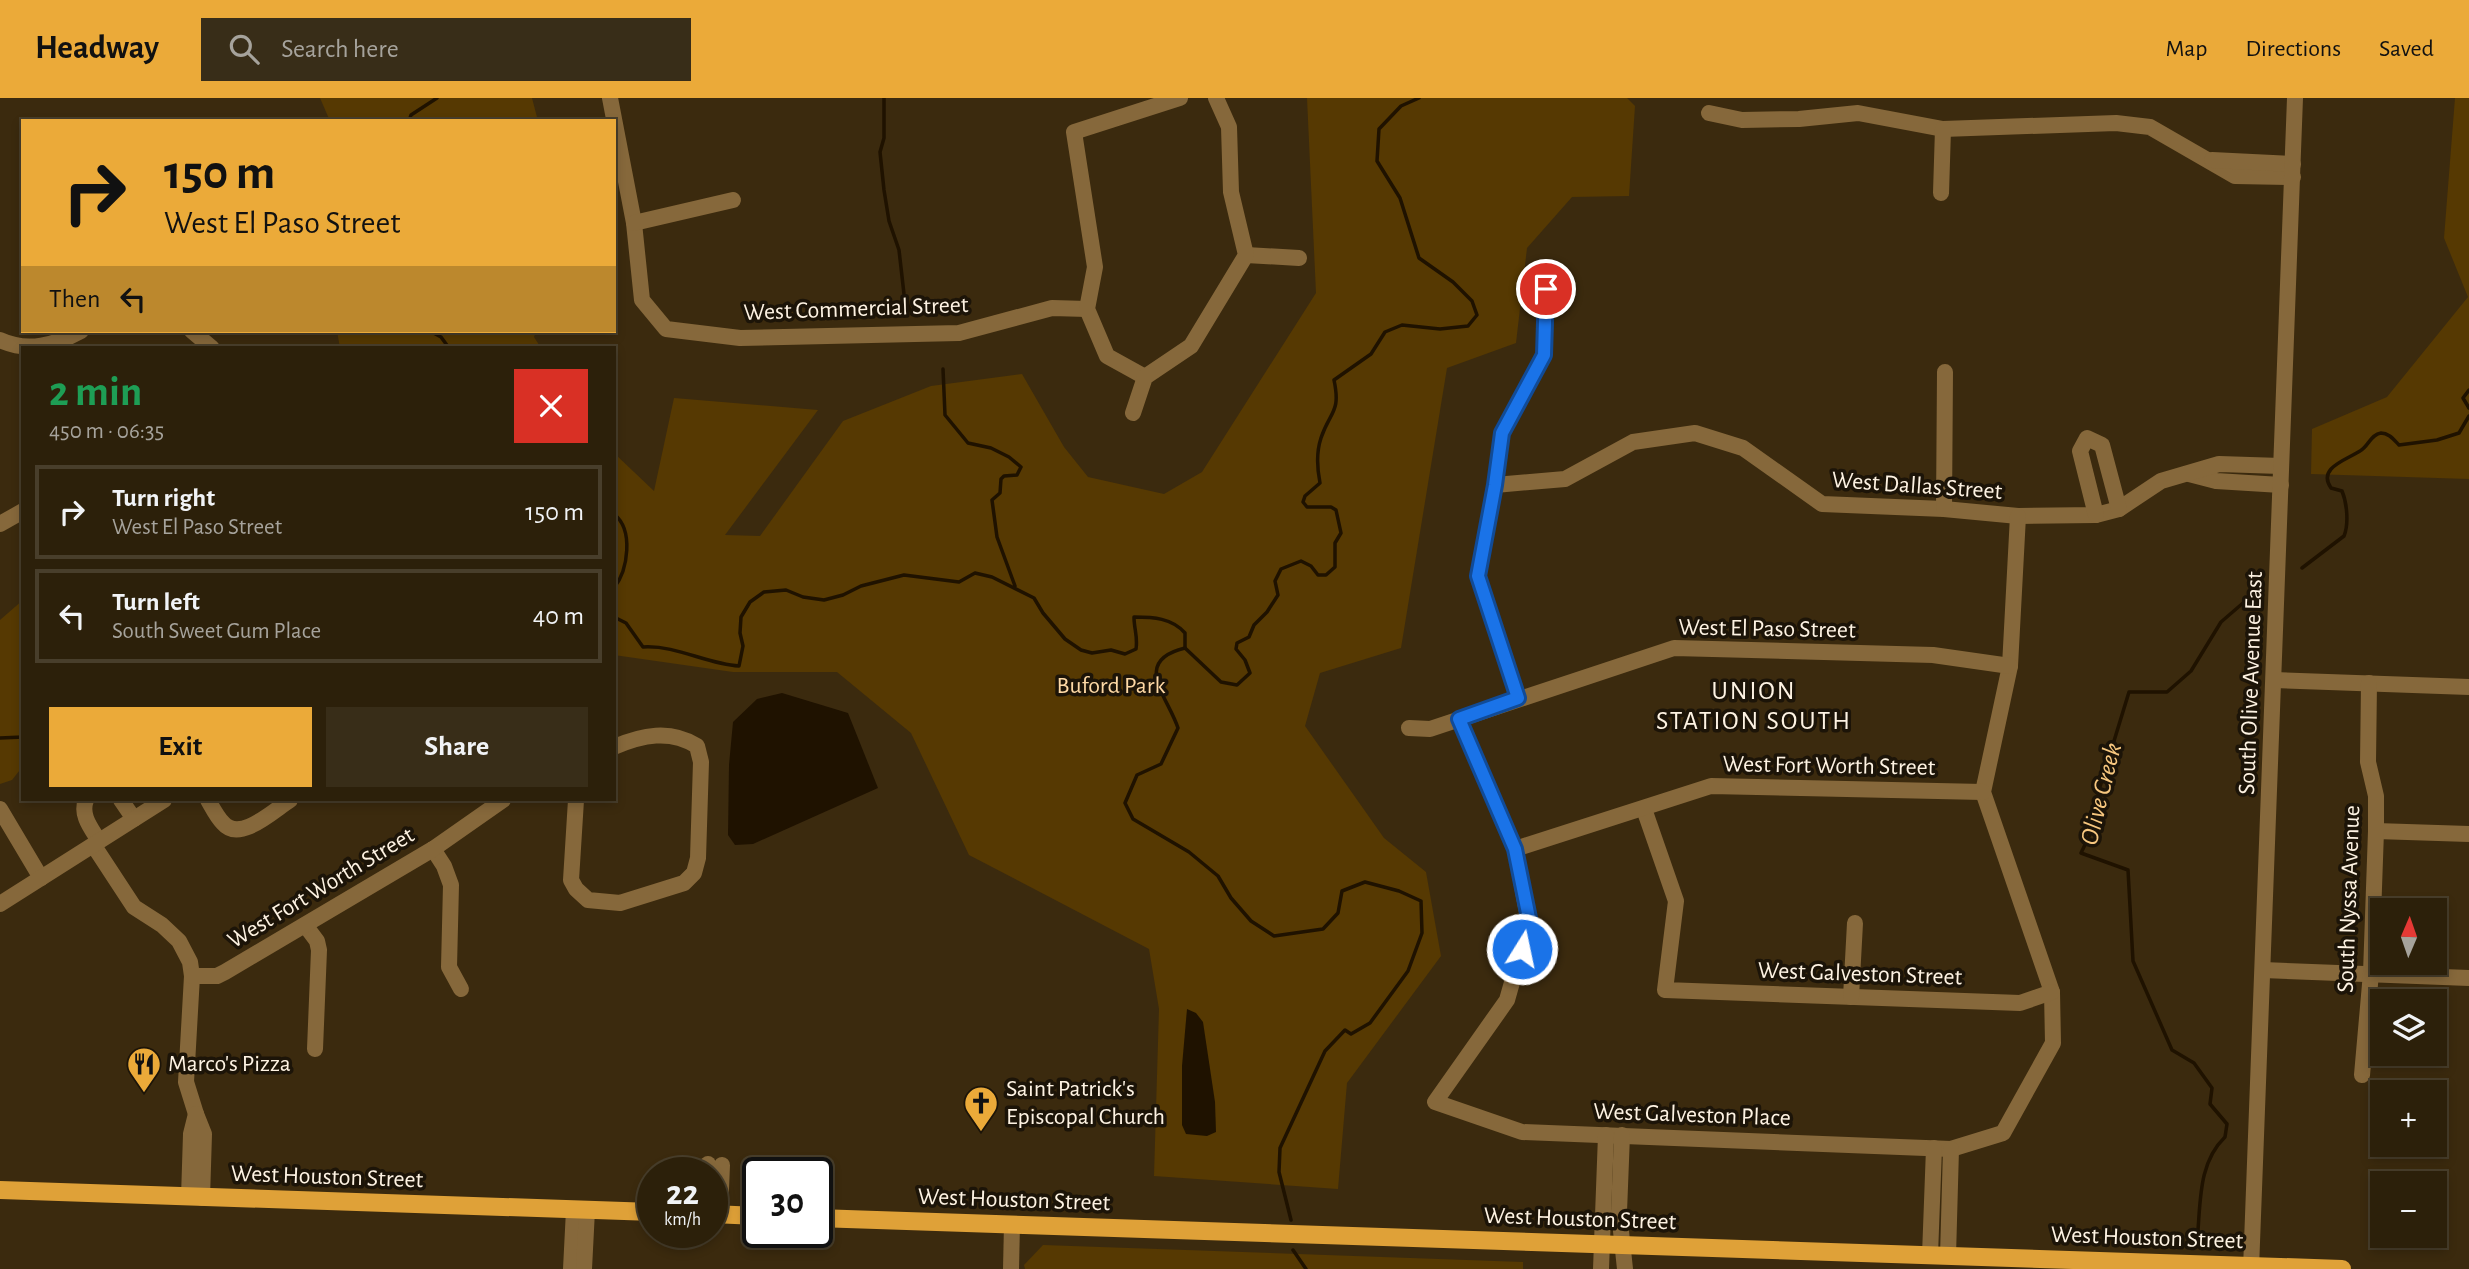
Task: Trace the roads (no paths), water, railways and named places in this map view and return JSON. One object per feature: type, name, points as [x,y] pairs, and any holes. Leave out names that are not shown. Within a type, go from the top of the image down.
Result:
[{"type":"main road","name":"West Houston Street","points":[[0,1190],[637,1212]]},
{"type":"main road","name":"West Houston Street","points":[[833,1218],[2342,1269]]},
{"type":"street","points":[[610,98],[614,119]]},
{"type":"street","points":[[1145,377],[1107,356],[1087,309],[1096,267],[1074,132],[1180,98]]},
{"type":"street","points":[[1133,413],[1145,377],[1191,346],[1246,255],[1231,192],[1229,127],[1216,98]]},
{"type":"street","name":"South Olive Avenue East","points":[[2251,1267],[2295,98]]},
{"type":"street","points":[[1709,113],[1742,120],[1799,119],[1858,113],[1943,129],[2116,123],[2150,127],[2210,160],[2293,171]]},
{"type":"street","points":[[616,129],[634,223],[733,200]]},
{"type":"street","points":[[1941,193],[1943,129]]},
{"type":"street","name":"West Commercial Street","points":[[634,223],[642,300],[666,329],[740,338],[959,332],[1052,308],[1087,309]]},
{"type":"street","points":[[1246,255],[1299,258]]},
{"type":"street","points":[[1518,698],[1478,576],[1502,433],[1544,355],[1547,267]]},
{"type":"street","points":[[1,344],[48,345],[77,333]]},
{"type":"street","points":[[196,333],[210,346]]},
{"type":"street","points":[[1944,509],[1945,372]]},
{"type":"street","name":"West Dallas Street","points":[[1495,485],[1565,479],[1633,442],[1695,433],[1743,448],[1822,504],[1944,509],[2018,516],[2096,515],[2119,509],[2161,481],[2219,464],[2281,467]]},
{"type":"street","points":[[2096,515],[2080,450],[2087,438],[2102,445],[2119,509]]},
{"type":"street","points":[[2187,473],[2216,481],[2281,485]]},
{"type":"street","points":[[0,524],[21,513]]},
{"type":"street","points":[[1939,1255],[1951,1149],[2003,1133],[2053,1043],[2052,992],[1983,792],[2010,666],[2018,516]]},
{"type":"street","name":"West El Paso Street","points":[[1409,728],[1430,729],[1674,648],[1933,655],[2010,666]]},
{"type":"street","points":[[2274,680],[2469,687]]},
{"type":"street","name":"South Nyssa Avenue","points":[[2369,683],[2368,762],[2376,796],[2374,898]]},
{"type":"street","points":[[1459,719],[1515,849]]},
{"type":"street","points":[[576,801],[571,880],[588,901],[620,902],[684,883],[694,873],[698,858],[701,776],[697,746],[686,739],[662,736],[638,737],[616,746]]},
{"type":"street","name":"West Fort Worth Street","points":[[1515,849],[1711,786],[1983,792]]},
{"type":"street","points":[[86,801],[84,816],[134,907],[162,925],[179,941],[190,962],[192,976],[186,1082],[204,1134],[197,1142],[196,1197]]},
{"type":"street","points":[[122,801],[134,819]]},
{"type":"street","points":[[0,904],[162,801]]},
{"type":"street","points":[[209,801],[224,825],[235,830],[244,830],[287,801]]},
{"type":"street","name":"West Fort Worth Street","points":[[192,976],[216,976],[225,972],[433,849],[502,801]]},
{"type":"street","points":[[0,809],[41,878]]},
{"type":"street","name":"West Galveston Street","points":[[1644,809],[1676,901],[1665,990],[2020,1003],[2052,992]]},
{"type":"street","points":[[2376,831],[2469,834]]},
{"type":"street","points":[[433,849],[444,866],[451,885],[449,967],[461,989]]},
{"type":"street","name":"West Galveston Place","points":[[1515,849],[1530,923],[1507,1000],[1435,1102],[1522,1132],[1951,1149]]},
{"type":"street","points":[[1851,997],[1855,923]]},
{"type":"street","points":[[305,925],[317,941],[319,950],[315,1049]]},
{"type":"street","points":[[2263,970],[2370,973]]},
{"type":"street","name":"South Nyssa Avenue","points":[[2362,1075],[2371,975]]},
{"type":"street","points":[[2410,975],[2469,978]]},
{"type":"street","points":[[1601,1269],[1614,1135]]},
{"type":"street","points":[[1614,1135],[1625,1269]]},
{"type":"street","points":[[1934,1148],[1939,1255]]},
{"type":"street","points":[[571,1269],[580,1210]]},
{"type":"street","points":[[580,1210],[584,1269]]},
{"type":"street","points":[[1010,1269],[1012,1224]]},
{"type":"waterway","points":[[410,119],[411,115],[437,98]]},
{"type":"waterway","points":[[884,98],[884,138],[880,152],[884,190],[889,221],[899,250],[904,294],[910,310]]},
{"type":"waterway","points":[[1185,648],[1221,682],[1237,685],[1250,673],[1245,660],[1236,649],[1237,643],[1249,637],[1254,625],[1278,595],[1275,581],[1281,569],[1301,561],[1311,566],[1318,575],[1326,575],[1335,567],[1335,543],[1341,533],[1336,510],[1331,507],[1307,507],[1303,502],[1305,496],[1320,483],[1318,449],[1324,429],[1334,411],[1334,380],[1371,354],[1385,332],[1402,325],[1440,329],[1468,326],[1477,315],[1472,301],[1453,282],[1419,258],[1400,198],[1377,161],[1379,129],[1401,106],[1419,98]]},
{"type":"waterway","points":[[434,333],[448,346]]},
{"type":"waterway","points":[[943,369],[945,415],[968,443],[991,448],[1021,467],[1017,475],[1004,476],[1001,479],[1000,493],[992,500],[997,537],[1015,586]]},
{"type":"waterway","name":"Olive Creek","points":[[2469,390],[2463,398],[2469,408]]},
{"type":"waterway","name":"Olive Creek","points":[[2302,568],[2344,536],[2346,531],[2344,496],[2342,491],[2331,488],[2328,481],[2330,470],[2335,465],[2363,449],[2378,434],[2386,434],[2399,445],[2437,440],[2459,433],[2469,416]]},
{"type":"waterway","points":[[616,516],[624,530],[627,550],[623,571],[616,585]]},
{"type":"waterway","points":[[616,618],[626,623],[643,647],[668,649],[739,666],[743,646],[741,617],[750,602],[764,592],[786,590],[803,597],[824,600],[861,586],[904,575],[959,582],[975,573],[992,577],[1034,598],[1065,639],[1081,650],[1092,653],[1111,650],[1125,654],[1136,649],[1134,617],[1162,619],[1180,628],[1185,633],[1185,648],[1169,654],[1160,662],[1156,671],[1157,681],[1178,728],[1161,764],[1137,775],[1125,803],[1133,819],[1189,852],[1218,876],[1231,898],[1251,921],[1274,936],[1323,929],[1338,913],[1342,891],[1365,882],[1399,891],[1421,901],[1422,933],[1408,971],[1370,1023],[1351,1034],[1345,1030],[1325,1051],[1280,1148],[1279,1172],[1291,1220]]},
{"type":"waterway","name":"Olive Creek","points":[[2200,1246],[2197,1241],[2205,1172],[2209,1160],[2225,1137],[2227,1124],[2210,1104],[2212,1088],[2194,1063],[2172,1050],[2133,961],[2128,870],[2081,853],[2096,822],[2099,790],[2129,692],[2167,692],[2191,671],[2221,622],[2250,597]]},
{"type":"waterway","points":[[0,738],[21,737]]},
{"type":"waterway","points":[[1293,1250],[1306,1269]]},
{"type":"place","name":"Marco's Pizza","points":[[144,1094]]},
{"type":"place","name":"Saint Patrick's Episcopal Church","points":[[981,1133]]},
{"type":"district","name":"UNION STATION SOUTH","points":[[1754,706]]},
{"type":"park label","name":"Buford Park","points":[[1111,686]]}]
